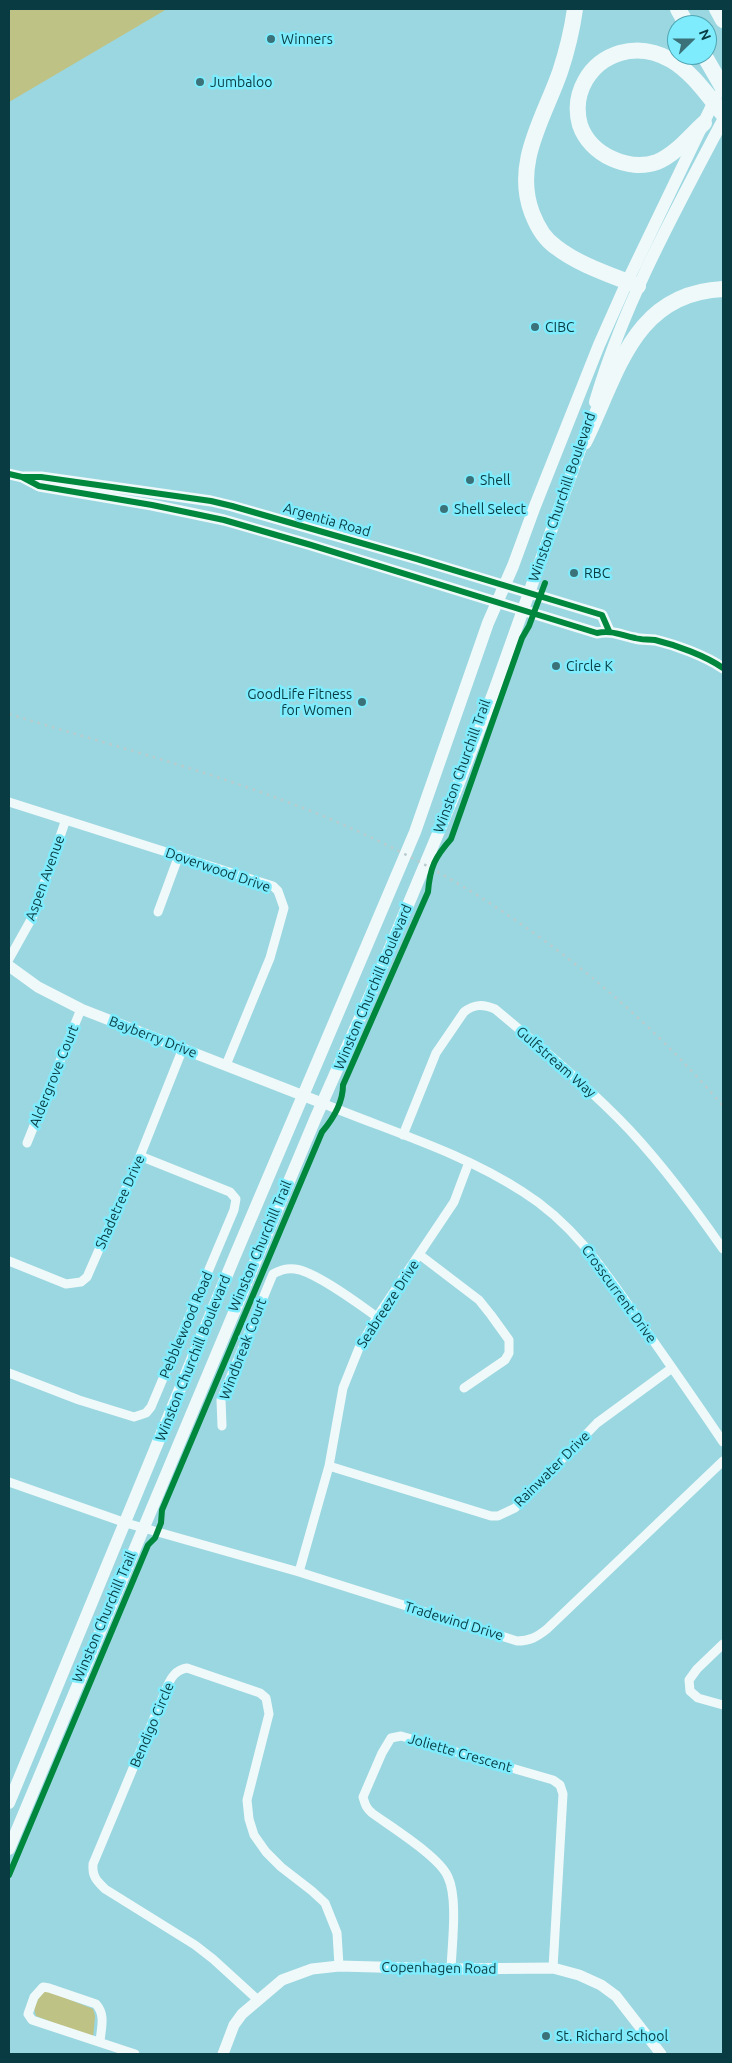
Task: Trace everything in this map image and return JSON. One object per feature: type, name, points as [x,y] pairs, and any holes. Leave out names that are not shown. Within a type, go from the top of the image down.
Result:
[{"type":"highway","points":[[575,9],[572,28],[560,71],[527,159],[526,191],[535,220],[544,236],[554,246],[581,262],[632,284]]},
{"type":"highway","points":[[717,9],[723,20]]},
{"type":"highway","points":[[704,123],[659,161],[636,166],[623,164],[599,150],[585,134],[580,125],[579,98],[590,72],[604,59],[625,51],[649,51],[672,60],[683,69],[723,114]]},
{"type":"highway","points":[[710,65],[723,88]]},
{"type":"highway","points":[[584,442],[624,354],[646,323],[663,308],[680,299],[697,293],[723,289]]},
{"type":"main road","name":"Winston Churchill Boulevard","points":[[9,1803],[303,1095],[415,832],[476,656],[565,428],[723,84]]},
{"type":"main road","name":"Winston Churchill Boulevard","points":[[9,1849],[322,1103],[455,793],[584,442],[632,284],[723,120]]},
{"type":"street","name":"Argentia Road","points":[[9,474],[218,503],[505,585],[602,615],[609,631]]},
{"type":"street","name":"Argentia Road","points":[[22,477],[39,486],[152,505],[236,523],[597,633],[609,631],[637,639],[654,640],[699,656],[723,668]]},
{"type":"street","name":"Doverwood Drive","points":[[9,802],[65,822],[273,886],[278,891],[284,908],[270,958],[226,1065]]},
{"type":"street","name":"Aspen Avenue","points":[[9,959],[33,916],[65,822]]},
{"type":"street","points":[[158,912],[179,856]]},
{"type":"street","name":"Bayberry Drive","points":[[9,966],[38,987],[81,1009],[322,1103]]},
{"type":"street","name":"Gulfstream Way","points":[[403,1135],[436,1053],[464,1012],[470,1007],[485,1005],[495,1010],[567,1069],[619,1119],[669,1176],[723,1248]]},
{"type":"street","name":"Aldergrove Court","points":[[27,1143],[81,1009]]},
{"type":"street","name":"Shadetree Drive","points":[[9,1262],[66,1284],[81,1282],[87,1277],[140,1156],[183,1048]]},
{"type":"street","name":"Crosscurrent Drive","points":[[322,1103],[469,1162],[525,1192],[571,1231],[600,1264],[723,1442]]},
{"type":"street","name":"Pebblewood Road","points":[[9,1373],[79,1400],[134,1417],[146,1413],[151,1407],[234,1210],[236,1199],[230,1192],[140,1156]]},
{"type":"street","name":"Seabreeze Drive","points":[[299,1572],[329,1466],[343,1388],[359,1348],[377,1317],[454,1202],[469,1162]]},
{"type":"street","points":[[420,1255],[479,1300],[509,1340],[509,1353],[505,1360],[464,1388]]},
{"type":"street","name":"Windbreak Court","points":[[222,1426],[222,1400],[273,1274],[283,1269],[298,1269],[333,1286],[377,1317]]},
{"type":"street","name":"Rainwater Drive","points":[[329,1466],[491,1516],[498,1516],[515,1508],[597,1423],[672,1368]]},
{"type":"street","name":"Tradewind Drive","points":[[9,1482],[126,1523],[299,1572],[517,1641],[528,1641],[547,1629],[723,1461]]},
{"type":"street","points":[[723,1644],[697,1669],[690,1680],[690,1691],[698,1698],[723,1705]]},
{"type":"street","name":"Bendigo Circle","points":[[258,2000],[195,1945],[105,1889],[95,1879],[92,1872],[93,1864],[167,1687],[171,1678],[179,1670],[187,1668],[260,1693],[266,1698],[269,1714],[247,1800],[249,1819],[254,1835],[266,1852],[281,1867],[312,1890],[325,1903],[337,1933],[339,1966]]},
{"type":"street","name":"Joliette Crescent","points":[[451,1968],[453,1898],[449,1877],[444,1869],[372,1813],[366,1808],[364,1803],[363,1797],[382,1752],[391,1738],[401,1736],[553,1780],[560,1786],[563,1794],[554,1968]]},
{"type":"street","name":"Copenhagen Road","points":[[223,2054],[234,2025],[242,2014],[282,1980],[312,1968],[339,1966],[554,1968],[586,1977],[616,1996],[661,2054]]},
{"type":"street","points":[[100,2042],[102,2017],[101,2010],[96,2004],[43,1986],[38,1991],[28,2014],[32,2020],[135,2054]]},
{"type":"green space","points":[[9,9],[167,9],[9,102]]},
{"type":"green space","points":[[48,1991],[93,2009],[95,2016],[93,2038],[36,2016],[34,2008],[41,1993]]},
{"type":"railway","points":[[9,714],[171,762],[291,803],[386,845],[440,873],[492,905],[543,940],[591,977],[638,1017],[682,1060],[723,1106]]},
{"type":"cycle path","points":[[9,474],[22,477],[39,486],[152,505],[224,520],[597,633],[612,632],[637,639],[663,642],[700,655],[723,668]]},
{"type":"cycle path","points":[[22,477],[41,477],[211,501],[232,506],[602,615],[609,631]]},
{"type":"cycle path","name":"Winston Churchill Trail","points":[[9,1875],[148,1545],[155,1538],[161,1523],[162,1510],[322,1132],[330,1122],[339,1104],[343,1085],[428,892],[434,863],[451,839],[522,638],[529,626],[545,583]]},
{"type":"place","name":"Winners","points":[[271,39]]},
{"type":"place","name":"Jumbaloo","points":[[200,82]]},
{"type":"place","name":"CIBC","points":[[535,327]]},
{"type":"place","name":"Shell","points":[[470,480]]},
{"type":"place","name":"Shell Select","points":[[444,509]]},
{"type":"place","name":"RBC","points":[[574,573]]},
{"type":"place","name":"Circle K","points":[[556,666]]},
{"type":"place","name":"GoodLife Fitness for Women","points":[[362,702]]},
{"type":"place","name":"St. Richard School","points":[[546,2036]]}]
